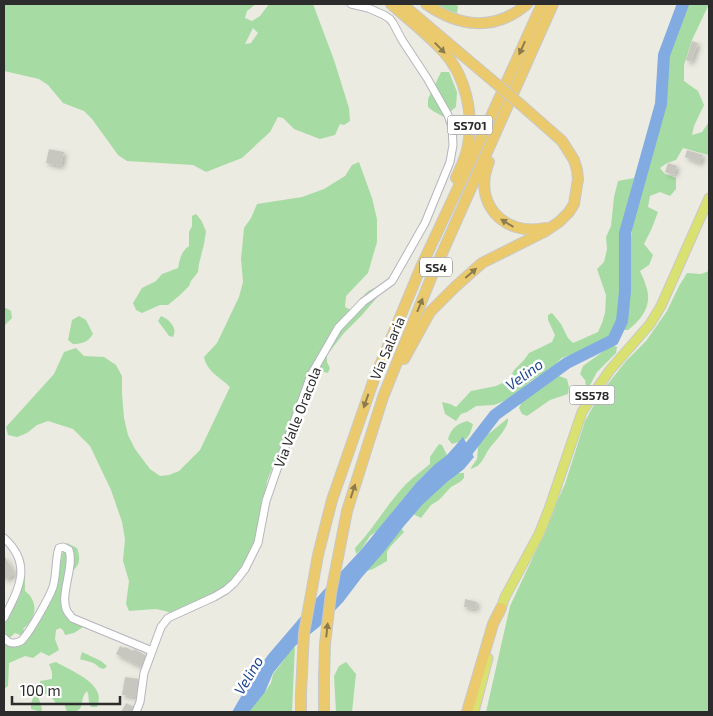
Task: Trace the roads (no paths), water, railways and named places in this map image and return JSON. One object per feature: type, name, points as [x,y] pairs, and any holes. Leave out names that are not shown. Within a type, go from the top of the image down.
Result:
[{"type":"highway","name":"SS701","points":[[391,4],[443,50],[462,80],[468,109],[470,127],[467,151],[421,267]]},
{"type":"highway","points":[[383,397],[430,312],[482,263],[544,232],[565,217],[574,204],[578,185],[574,160],[562,141],[402,4]]},
{"type":"highway","points":[[426,4],[454,19],[478,24],[503,19],[527,4]]},
{"type":"highway","name":"Via Salaria","points":[[301,712],[304,633],[318,555],[332,500],[373,382],[421,267],[542,4]]},
{"type":"highway","name":"Via Salaria","points":[[324,712],[325,644],[331,593],[341,538],[347,511],[383,397],[431,278],[553,4]]},
{"type":"highway","name":"SS701","points":[[548,15],[485,171],[484,191],[487,201],[500,220],[505,223],[519,229],[536,230],[553,226]]},
{"type":"highway","points":[[467,712],[493,624],[501,608]]},
{"type":"highway","points":[[324,683],[329,696],[330,712]]},
{"type":"main road","name":"SS578","points":[[474,712],[501,608],[539,534],[582,412],[600,383],[650,324],[661,306],[709,198]]},
{"type":"street","name":"Via Valle Oracola","points":[[136,712],[140,702],[144,673],[161,627],[168,618],[214,597],[234,583],[245,569],[258,543],[266,501],[311,375],[338,328],[363,302],[392,281],[425,223],[450,162],[453,145],[452,127],[448,115],[393,23],[384,15],[368,8],[351,4]]},
{"type":"street","points":[[4,538],[12,545],[21,566],[18,589],[4,618]]},
{"type":"street","points":[[4,638],[10,643],[15,644],[26,634],[43,608],[53,586],[57,554],[60,548],[64,547],[69,550],[71,555],[65,603],[67,612],[72,618],[152,652]]},
{"type":"water","points":[[463,437],[474,457],[464,469],[423,504],[343,602],[319,627],[295,646],[273,673],[265,692],[249,712],[232,712],[268,655],[361,550],[416,483],[447,455]]},
{"type":"waterway","name":"Velino","points":[[457,459],[468,450],[495,415],[567,363],[613,340],[622,321],[625,291],[625,233],[661,104],[664,55],[683,4]]}]
